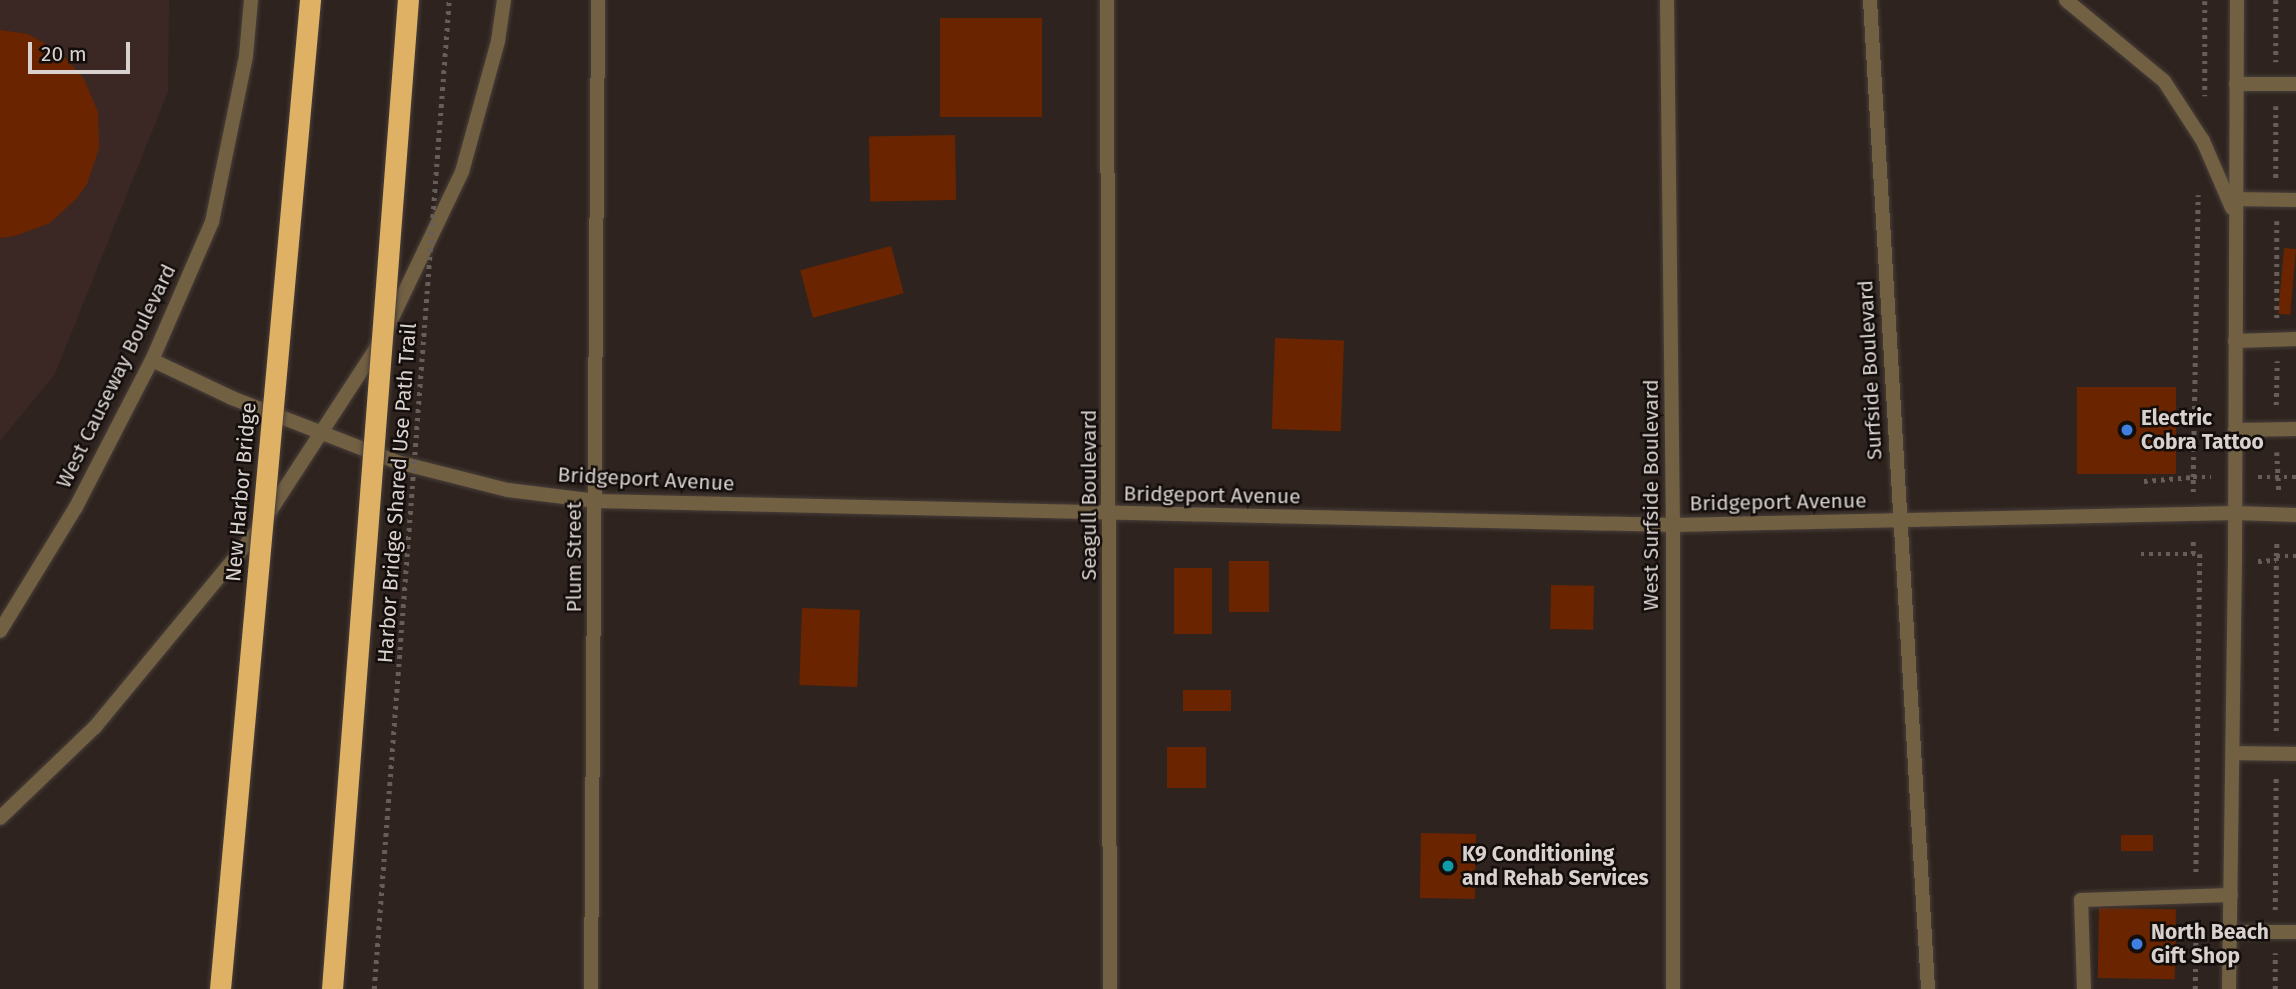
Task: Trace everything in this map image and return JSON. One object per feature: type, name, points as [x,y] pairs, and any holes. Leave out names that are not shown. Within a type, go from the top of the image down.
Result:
[{"type":"highway","name":"New Harbor Bridge","points":[[220,989],[310,0]]},
{"type":"highway","points":[[332,989],[408,0]]},
{"type":"street","name":"West Causeway Boulevard","points":[[0,632],[76,507],[152,360],[212,222],[246,56],[251,0]]},
{"type":"street","points":[[0,818],[95,727],[257,531],[382,339],[461,172],[498,41],[504,0]]},
{"type":"street","name":"Plum Street","points":[[591,989],[598,0]]},
{"type":"street","name":"Seagull Boulevard","points":[[1107,0],[1110,989]]},
{"type":"street","name":"West Surfside Boulevard","points":[[1667,0],[1673,525],[1673,989]]},
{"type":"street","name":"Surfside Boulevard","points":[[1870,0],[1927,989]]},
{"type":"street","points":[[2066,0],[2164,80],[2203,141],[2234,206]]},
{"type":"street","points":[[2229,989],[2236,513],[2234,206],[2237,0]]},
{"type":"street","points":[[2236,84],[2296,84]]},
{"type":"street","points":[[2234,206],[2296,200]]},
{"type":"street","points":[[2235,341],[2296,339]]},
{"type":"street","name":"Bridgeport Avenue","points":[[152,360],[232,398],[397,461],[508,490],[596,501],[1673,525],[2236,513],[2296,515]]},
{"type":"street","points":[[2235,430],[2296,429]]},
{"type":"street","points":[[2233,754],[2296,754]]},
{"type":"street","points":[[2084,989],[2081,900],[2231,895]]},
{"type":"street","points":[[2231,932],[2296,932]]},
{"type":"path","name":"Harbor Bridge Shared Use Path Trail","points":[[374,989],[449,0]]},
{"type":"path","points":[[2276,0],[2276,429],[2279,494]]},
{"type":"path","points":[[2204,1],[2206,96]]},
{"type":"path","points":[[2193,497],[2198,189]]},
{"type":"path","points":[[2144,481],[2220,477]]},
{"type":"path","points":[[2258,477],[2296,477]]},
{"type":"path","points":[[2193,534],[2193,554]]},
{"type":"path","points":[[2257,561],[2276,558],[2278,538]]},
{"type":"path","points":[[2141,554],[2200,554],[2195,989]]},
{"type":"shaded area","points":[[0,0],[169,0],[168,92],[55,374],[0,441]]},
{"type":"building","points":[[940,18],[1042,18],[1042,117],[940,117]]},
{"type":"building","points":[[0,30],[28,34],[60,52],[84,79],[98,112],[99,148],[87,184],[77,198],[50,223],[15,236],[0,238]]},
{"type":"building","points":[[955,135],[956,200],[870,201],[869,137]]},
{"type":"building","points":[[891,246],[904,293],[813,318],[800,270]]},
{"type":"building","points":[[2284,248],[2296,249],[2290,315],[2278,314]]},
{"type":"building","points":[[1275,338],[1344,340],[1341,431],[1272,429]]},
{"type":"building","name":"Electric Cobra Tattoo","points":[[2077,387],[2176,387],[2176,474],[2077,474]]},
{"type":"building","points":[[1229,561],[1269,561],[1269,612],[1229,612]]},
{"type":"building","points":[[1174,568],[1212,568],[1212,634],[1174,634]]},
{"type":"building","points":[[1551,585],[1594,586],[1593,630],[1550,629]]},
{"type":"building","points":[[802,608],[860,610],[857,687],[799,685]]},
{"type":"building","points":[[1183,690],[1231,690],[1231,711],[1183,711]]},
{"type":"building","points":[[1167,747],[1206,747],[1206,788],[1167,788]]},
{"type":"building","name":"K9 Conditioning and Rehab Services","points":[[1421,833],[1476,834],[1475,899],[1420,898]]},
{"type":"building","points":[[2121,835],[2153,835],[2153,851],[2121,851]]},
{"type":"building","name":"North Beach Gift Shop","points":[[2099,908],[2176,909],[2175,979],[2098,978]]},
{"type":"place","name":"Electric Cobra Tattoo","points":[[2127,430]]},
{"type":"place","name":"K9 Conditioning and Rehab Services","points":[[1448,866]]},
{"type":"place","name":"North Beach Gift Shop","points":[[2137,944]]}]
